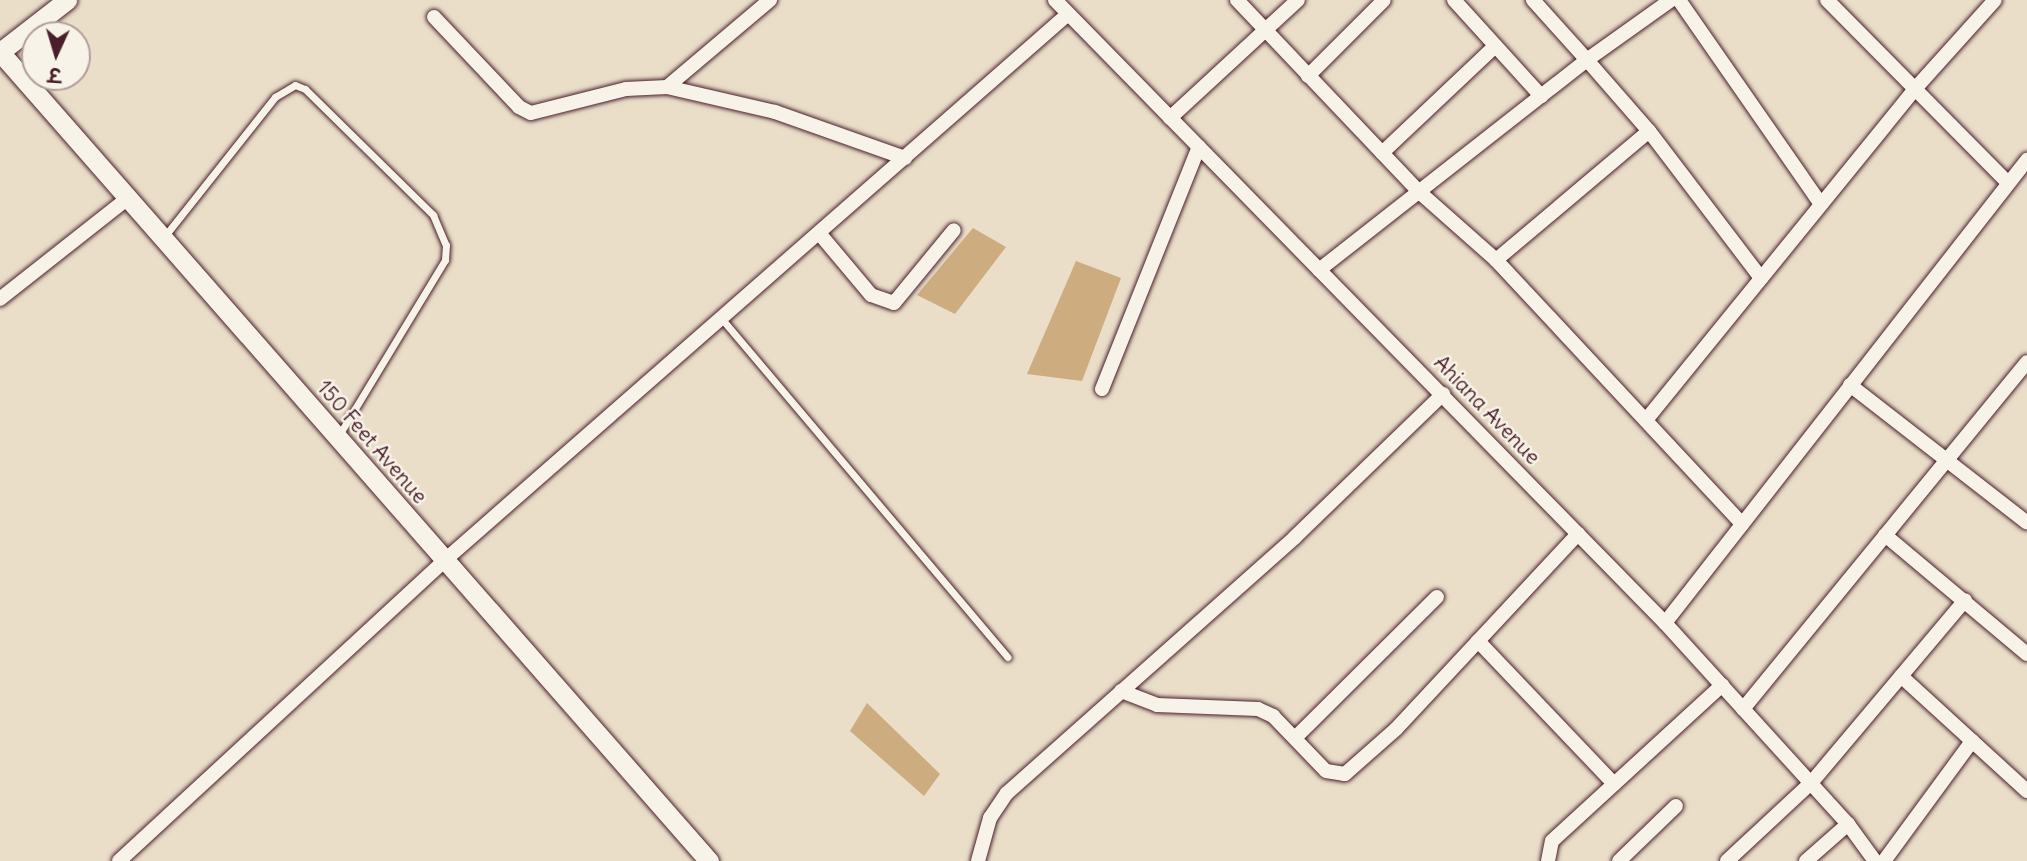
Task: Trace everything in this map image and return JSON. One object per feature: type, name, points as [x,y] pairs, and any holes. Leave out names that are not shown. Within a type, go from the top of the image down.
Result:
[{"type":"street","points":[[0,52],[67,0]]},
{"type":"street","points":[[667,87],[770,0]]},
{"type":"street","name":"Ahiana Avenue","points":[[1055,0],[1665,623],[1848,824],[1875,861]]},
{"type":"street","points":[[1237,0],[1417,190],[1496,260],[1742,524]]},
{"type":"street","points":[[1170,118],[1298,0]]},
{"type":"street","points":[[1308,76],[1384,0]]},
{"type":"street","points":[[1454,0],[1541,96]]},
{"type":"street","points":[[1533,0],[1649,131],[1761,278]]},
{"type":"street","points":[[1319,270],[1417,190],[1587,60],[1671,0]]},
{"type":"street","points":[[1679,0],[1821,204]]},
{"type":"street","points":[[1827,0],[1913,91],[2008,183]]},
{"type":"street","points":[[1646,420],[1913,91],[1995,0]]},
{"type":"street","points":[[119,861],[445,560],[1068,14]]},
{"type":"street","points":[[434,17],[519,107],[531,113],[625,89],[667,87],[775,112],[905,158]]},
{"type":"street","points":[[1382,153],[1495,46]]},
{"type":"street","name":"150 Feet Avenue","points":[[0,52],[709,861]]},
{"type":"street","points":[[1496,260],[1649,131]]},
{"type":"street","points":[[1102,389],[1199,147]]},
{"type":"street","points":[[1665,623],[2027,160]]},
{"type":"street","points":[[0,299],[128,198]]},
{"type":"street","points":[[819,233],[871,295],[894,303],[954,230]]},
{"type":"street","points":[[1743,709],[1947,460],[2024,372]]},
{"type":"street","points":[[1850,385],[2027,523]]},
{"type":"street","points":[[978,861],[990,818],[1007,793],[1295,537],[1443,394]]},
{"type":"street","points":[[1121,691],[1157,705],[1258,709],[1273,716],[1326,771],[1345,774],[1396,729],[1578,534]]},
{"type":"street","points":[[1885,535],[2027,654]]},
{"type":"street","points":[[1295,738],[1437,597]]},
{"type":"street","points":[[1727,861],[1811,783],[1965,600]]},
{"type":"street","points":[[1478,641],[1614,784]]},
{"type":"street","points":[[1901,676],[2027,791]]},
{"type":"street","points":[[1548,861],[1552,841],[1722,685]]},
{"type":"street","points":[[1884,861],[1972,741]]},
{"type":"street","points":[[1619,861],[1676,806]]},
{"type":"street","points":[[1806,861],[1848,824]]},
{"type":"street","points":[[1632,849],[1641,861]]},
{"type":"lane","points":[[163,238],[275,97],[295,85],[305,89],[433,215],[446,246],[445,260],[338,437]]},
{"type":"lane","points":[[722,318],[1007,657]]},
{"type":"building","points":[[973,228],[1006,247],[955,314],[917,295]]},
{"type":"building","points":[[1076,261],[1121,278],[1082,381],[1027,374]]},
{"type":"building","points":[[867,703],[940,774],[924,796],[850,731]]}]
